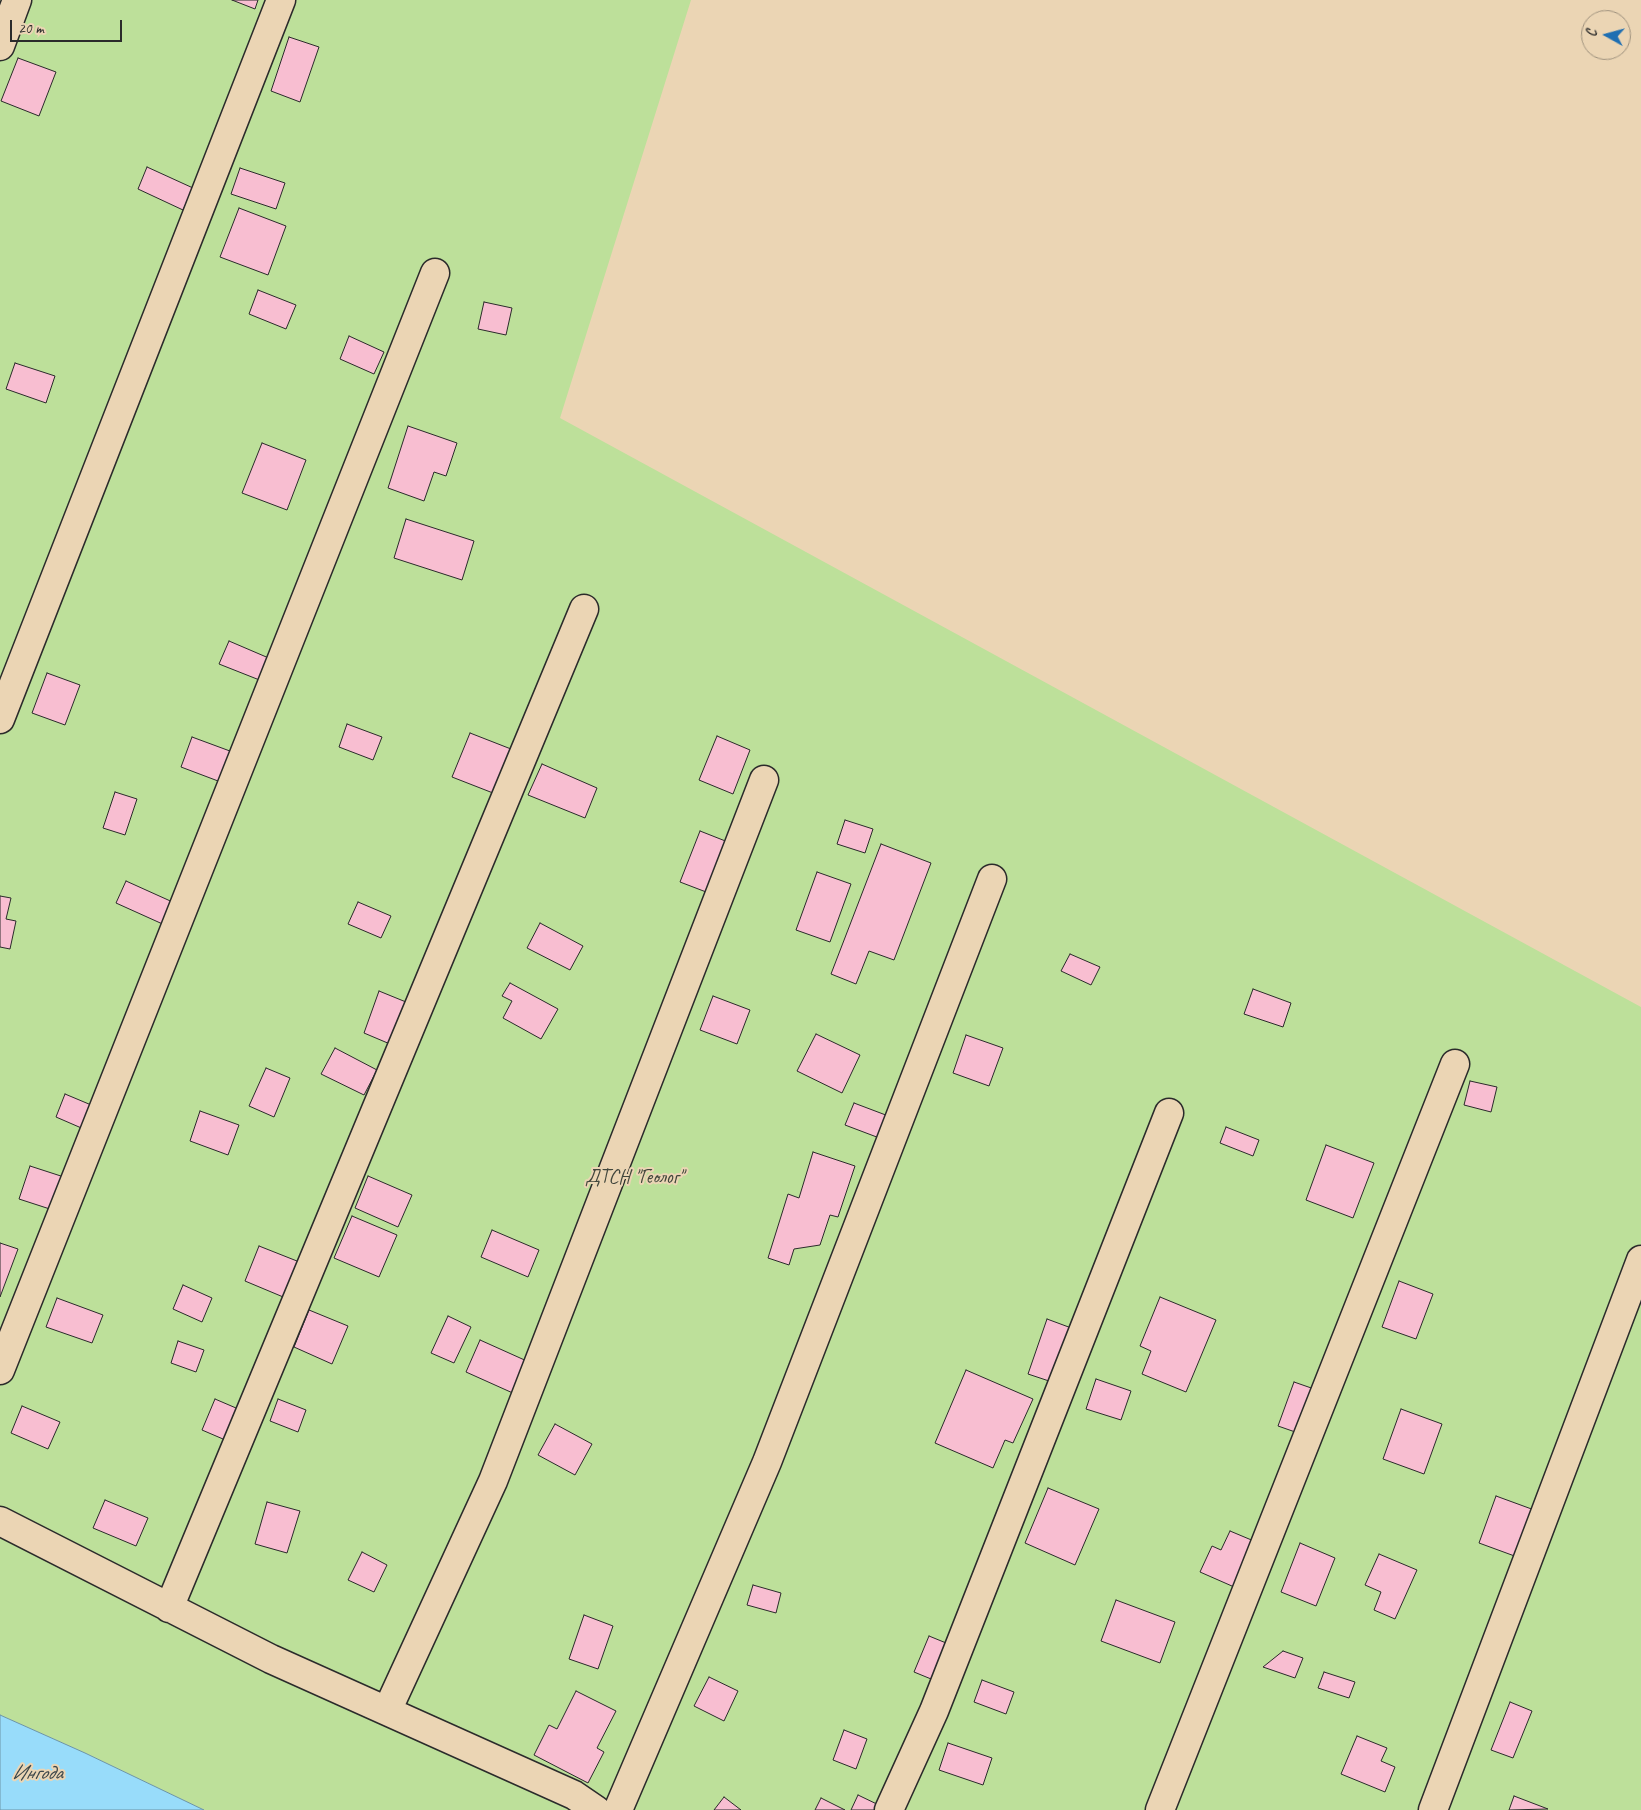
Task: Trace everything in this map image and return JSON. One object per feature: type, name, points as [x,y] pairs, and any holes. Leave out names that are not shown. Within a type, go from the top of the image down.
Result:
[{"type":"street","points":[[0,46],[17,0]]},
{"type":"street","points":[[0,720],[281,0]]},
{"type":"street","points":[[0,1370],[435,273]]},
{"type":"street","points":[[170,1608],[584,608]]},
{"type":"street","points":[[387,1711],[493,1481],[764,780]]},
{"type":"street","points":[[618,1810],[767,1462],[992,879]]},
{"type":"street","points":[[1160,1810],[1455,1064]]},
{"type":"street","points":[[889,1810],[934,1712],[1169,1113]]},
{"type":"street","points":[[1433,1810],[1641,1260]]},
{"type":"street","points":[[0,1521],[271,1659],[574,1795],[596,1810]]},
{"type":"green space","name":"ДТСН \"Геолог\"","points":[[0,0],[691,0],[560,418],[1641,1007],[1641,1810],[204,1810],[0,1715]]},
{"type":"water","name":"Ингода","points":[[0,1715],[85,1753],[204,1810],[0,1810]]},
{"type":"building","points":[[232,0],[258,0],[255,9]]},
{"type":"building","points":[[289,37],[319,47],[300,102],[271,91]]},
{"type":"building","points":[[18,58],[56,72],[39,116],[1,101]]},
{"type":"building","points":[[147,167],[193,188],[183,210],[138,189]]},
{"type":"building","points":[[240,168],[285,183],[276,209],[231,194]]},
{"type":"building","points":[[239,208],[286,226],[268,275],[220,257]]},
{"type":"building","points":[[258,290],[296,305],[286,329],[249,314]]},
{"type":"building","points":[[484,302],[512,308],[506,335],[478,329]]},
{"type":"building","points":[[349,336],[384,352],[374,374],[340,359]]},
{"type":"building","points":[[15,363],[55,376],[46,403],[6,389]]},
{"type":"building","points":[[408,426],[457,443],[446,476],[434,472],[424,501],[388,488]]},
{"type":"building","points":[[262,443],[306,460],[287,510],[242,493]]},
{"type":"building","points":[[406,519],[474,541],[462,580],[394,558]]},
{"type":"building","points":[[229,641],[271,659],[262,681],[219,664]]},
{"type":"building","points":[[47,673],[80,685],[65,725],[32,713]]},
{"type":"building","points":[[347,724],[382,737],[373,760],[339,747]]},
{"type":"building","points":[[470,733],[511,749],[493,793],[452,777]]},
{"type":"building","points":[[717,736],[750,750],[733,794],[699,780]]},
{"type":"building","points":[[192,737],[238,754],[226,784],[181,767]]},
{"type":"building","points":[[542,764],[597,788],[585,818],[528,795]]},
{"type":"building","points":[[115,792],[137,799],[125,835],[103,828]]},
{"type":"building","points":[[845,820],[873,829],[865,853],[837,844]]},
{"type":"building","points":[[700,831],[733,844],[714,895],[680,882]]},
{"type":"building","points":[[881,844],[931,863],[894,960],[869,951],[856,984],[831,974]]},
{"type":"building","points":[[817,872],[851,884],[830,942],[796,930]]},
{"type":"building","points":[[126,881],[177,904],[167,926],[116,903]]},
{"type":"building","points":[[0,896],[11,898],[6,919],[16,921],[10,949],[0,947]]},
{"type":"building","points":[[358,902],[391,916],[381,938],[348,924]]},
{"type":"building","points":[[540,923],[583,946],[570,970],[527,948]]},
{"type":"building","points":[[1070,954],[1100,967],[1091,985],[1061,971]]},
{"type":"building","points":[[510,983],[558,1009],[541,1039],[503,1018],[512,1001],[502,996]]},
{"type":"building","points":[[1253,989],[1291,1003],[1283,1027],[1244,1014]]},
{"type":"building","points":[[379,991],[406,1002],[390,1044],[364,1033]]},
{"type":"building","points":[[713,996],[750,1010],[737,1044],[700,1030]]},
{"type":"building","points":[[816,1034],[860,1055],[842,1093],[797,1071]]},
{"type":"building","points":[[966,1035],[1003,1048],[989,1086],[953,1073]]},
{"type":"building","points":[[335,1048],[377,1070],[364,1095],[321,1074]]},
{"type":"building","points":[[266,1068],[290,1078],[274,1117],[249,1106]]},
{"type":"building","points":[[1470,1081],[1497,1087],[1491,1112],[1464,1105]]},
{"type":"building","points":[[65,1094],[96,1107],[86,1130],[56,1117]]},
{"type":"building","points":[[854,1103],[891,1117],[882,1139],[845,1125]]},
{"type":"building","points":[[200,1111],[239,1125],[228,1155],[190,1141]]},
{"type":"building","points":[[1226,1127],[1259,1140],[1253,1156],[1220,1143]]},
{"type":"building","points":[[1326,1145],[1374,1163],[1353,1218],[1306,1200]]},
{"type":"building","points":[[813,1152],[855,1166],[838,1217],[830,1215],[820,1245],[794,1249],[789,1265],[768,1258],[788,1194],[799,1198]]},
{"type":"building","points":[[30,1166],[67,1178],[56,1211],[19,1199]]},
{"type":"building","points":[[368,1176],[412,1195],[398,1227],[355,1208]]},
{"type":"building","points":[[352,1216],[397,1235],[379,1277],[334,1258]]},
{"type":"building","points":[[492,1230],[539,1250],[528,1277],[481,1257]]},
{"type":"building","points":[[0,1243],[18,1249],[0,1297]]},
{"type":"building","points":[[259,1246],[302,1263],[288,1299],[245,1281]]},
{"type":"building","points":[[1399,1281],[1433,1294],[1416,1339],[1382,1327]]},
{"type":"building","points":[[183,1285],[212,1298],[202,1322],[173,1309]]},
{"type":"building","points":[[1160,1297],[1216,1320],[1186,1392],[1142,1374],[1151,1351],[1140,1346]]},
{"type":"building","points":[[57,1298],[103,1315],[92,1343],[46,1327]]},
{"type":"building","points":[[309,1310],[348,1326],[332,1364],[294,1347]]},
{"type":"building","points":[[448,1316],[471,1327],[454,1363],[431,1353]]},
{"type":"building","points":[[1047,1319],[1074,1329],[1055,1383],[1028,1374]]},
{"type":"building","points":[[480,1340],[529,1362],[515,1394],[466,1372]]},
{"type":"building","points":[[178,1341],[204,1350],[196,1372],[171,1363]]},
{"type":"building","points":[[966,1370],[1033,1399],[1013,1443],[1005,1440],[993,1468],[935,1443]]},
{"type":"building","points":[[1096,1379],[1131,1391],[1121,1420],[1086,1409]]},
{"type":"building","points":[[1294,1382],[1317,1390],[1301,1434],[1278,1426]]},
{"type":"building","points":[[215,1399],[243,1411],[230,1442],[202,1430]]},
{"type":"building","points":[[278,1399],[306,1410],[298,1432],[270,1421]]},
{"type":"building","points":[[22,1406],[60,1422],[48,1449],[11,1433]]},
{"type":"building","points":[[1401,1409],[1442,1424],[1424,1474],[1383,1459]]},
{"type":"building","points":[[555,1424],[592,1444],[575,1475],[538,1455]]},
{"type":"building","points":[[1048,1488],[1099,1509],[1075,1565],[1025,1543]]},
{"type":"building","points":[[1496,1496],[1537,1511],[1520,1558],[1479,1543]]},
{"type":"building","points":[[105,1500],[148,1518],[136,1546],[93,1528]]},
{"type":"building","points":[[267,1502],[300,1511],[287,1553],[255,1544]]},
{"type":"building","points":[[1230,1531],[1261,1544],[1241,1590],[1200,1572],[1212,1546],[1221,1550]]},
{"type":"building","points":[[1300,1543],[1335,1558],[1316,1606],[1281,1592]]},
{"type":"building","points":[[362,1552],[387,1565],[374,1592],[348,1580]]},
{"type":"building","points":[[1379,1554],[1417,1570],[1395,1619],[1374,1610],[1381,1592],[1365,1585]]},
{"type":"building","points":[[753,1585],[781,1593],[776,1613],[747,1605]]},
{"type":"building","points":[[1116,1600],[1175,1622],[1160,1663],[1101,1641]]},
{"type":"building","points":[[584,1615],[613,1626],[598,1669],[569,1659]]},
{"type":"building","points":[[929,1636],[951,1645],[936,1681],[914,1672]]},
{"type":"building","points":[[1283,1651],[1303,1658],[1295,1678],[1263,1667]]},
{"type":"building","points":[[1324,1672],[1355,1682],[1349,1698],[1318,1688]]},
{"type":"building","points":[[709,1677],[738,1691],[724,1721],[694,1706]]},
{"type":"building","points":[[982,1680],[1014,1692],[1006,1714],[974,1702]]},
{"type":"building","points":[[576,1691],[616,1711],[597,1748],[604,1752],[588,1783],[534,1755],[549,1725],[557,1729]]},
{"type":"building","points":[[1510,1702],[1532,1711],[1513,1758],[1491,1750]]},
{"type":"building","points":[[844,1730],[867,1739],[856,1769],[833,1760]]},
{"type":"building","points":[[1357,1736],[1387,1748],[1381,1761],[1395,1767],[1385,1792],[1341,1774]]},
{"type":"building","points":[[948,1743],[992,1758],[983,1785],[939,1770]]},
{"type":"building","points":[[858,1795],[883,1807],[882,1810],[851,1810]]},
{"type":"building","points":[[1514,1796],[1548,1809],[1509,1810]]},
{"type":"building","points":[[724,1797],[741,1810],[714,1810]]},
{"type":"building","points":[[821,1798],[845,1810],[815,1810]]}]
